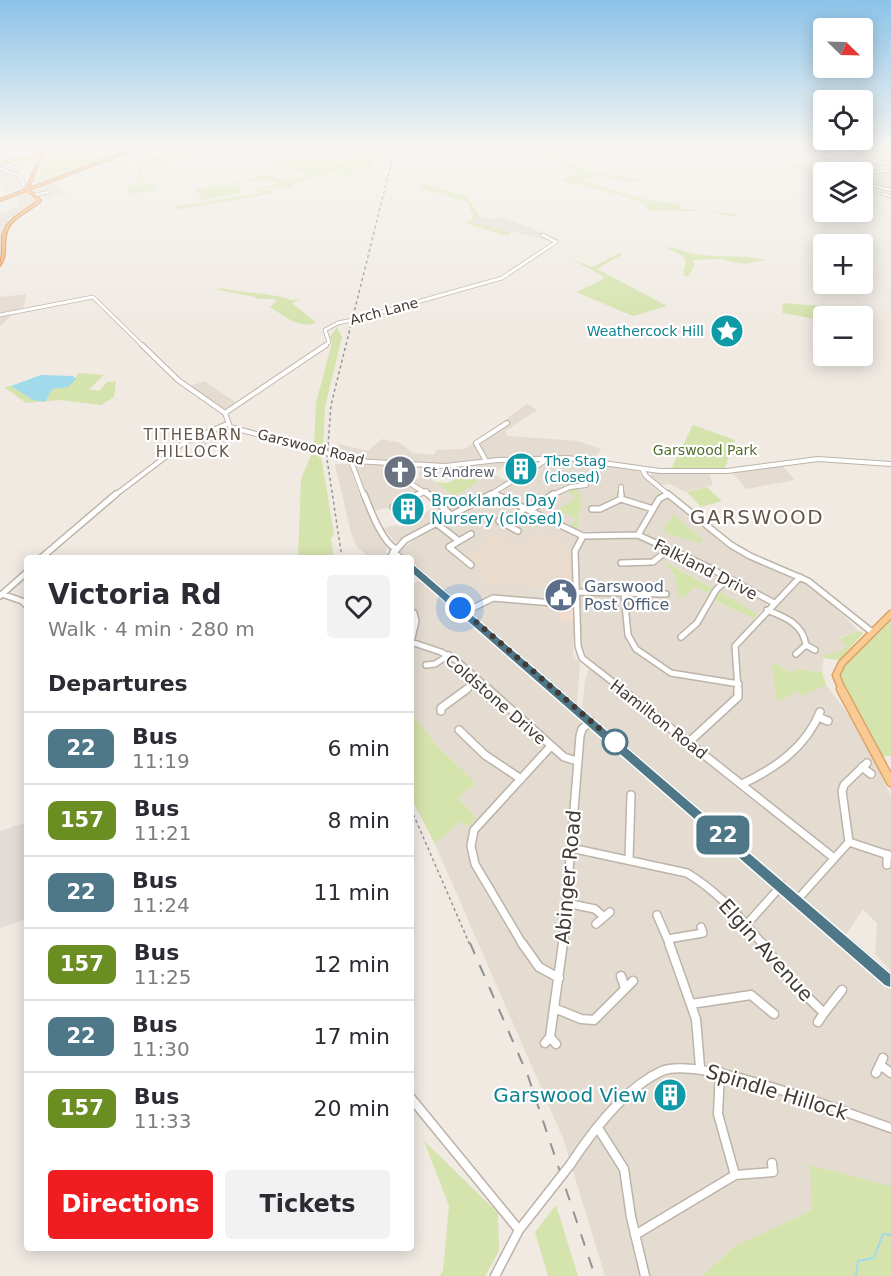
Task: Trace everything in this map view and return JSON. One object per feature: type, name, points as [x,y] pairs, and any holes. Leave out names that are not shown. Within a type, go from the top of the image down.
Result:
[{"type":"highway","points":[[0,265],[5,254],[3,231],[37,204]]},
{"type":"main road","points":[[891,614],[837,670],[837,680],[891,782]]},
{"type":"street","name":"Arch Lane","points":[[225,413],[326,345],[329,342],[325,330],[339,323],[502,278],[556,242],[543,235]]},
{"type":"street","points":[[0,312],[93,297],[178,380],[225,413],[227,424],[199,435],[168,453],[65,535],[44,555]]},
{"type":"street","points":[[486,461],[476,443],[507,423]]},
{"type":"street","name":"Garswood Road","points":[[227,424],[230,427],[354,461],[410,465],[452,466],[486,461],[576,459],[660,471],[728,471],[791,460],[818,459],[891,464]]},
{"type":"street","points":[[391,555],[405,540],[493,493],[543,462],[544,459]]},
{"type":"street","points":[[354,461],[352,464],[371,513],[390,546],[398,555]]},
{"type":"street","points":[[410,465],[408,482],[426,491],[451,515]]},
{"type":"street","points":[[642,469],[646,476],[731,545],[814,585],[872,632]]},
{"type":"street","points":[[530,511],[569,484]]},
{"type":"street","points":[[562,485],[586,484]]},
{"type":"street","points":[[621,487],[621,499]]},
{"type":"street","points":[[393,507],[426,491]]},
{"type":"street","points":[[493,493],[583,536],[638,535],[660,499],[668,494]]},
{"type":"street","points":[[592,509],[601,510],[621,499],[653,509]]},
{"type":"street","points":[[507,525],[524,508]]},
{"type":"street","points":[[499,521],[518,531]]},
{"type":"street","points":[[436,523],[459,541]]},
{"type":"street","points":[[459,564],[468,563],[449,547],[471,534]]},
{"type":"street","name":"Falkland Drive","points":[[638,535],[774,603]]},
{"type":"street","name":"Hamilton Road","points":[[583,536],[575,551],[578,646],[582,658],[834,858]]},
{"type":"street","points":[[619,563],[653,563],[659,561],[669,549]]},
{"type":"street","points":[[414,569],[891,980]]},
{"type":"street","points":[[1,595],[24,575]]},
{"type":"street","points":[[689,742],[738,697],[735,646],[800,577]]},
{"type":"street","points":[[681,637],[697,623],[716,590],[728,579]]},
{"type":"street","points":[[577,592],[666,594]]},
{"type":"street","points":[[624,594],[628,635],[636,648],[671,673],[738,684]]},
{"type":"street","points":[[657,594],[659,601]]},
{"type":"street","points":[[1,595],[24,604]]},
{"type":"street","points":[[465,612],[493,598],[577,605]]},
{"type":"street","points":[[767,610],[793,622],[804,634],[806,645]]},
{"type":"street","points":[[414,613],[417,619],[414,630]]},
{"type":"street","name":"Coldstone Drive","points":[[414,643],[449,655],[564,757],[577,761]]},
{"type":"street","points":[[806,645],[815,650]]},
{"type":"street","points":[[796,654],[806,645]]},
{"type":"street","points":[[429,666],[449,655]]},
{"type":"street","points":[[440,709],[479,680]]},
{"type":"street","points":[[742,784],[772,769],[815,728],[819,714],[828,721]]},
{"type":"street","name":"Abinger Road","points":[[556,1044],[547,1040],[559,978],[580,733],[591,721]]},
{"type":"street","points":[[463,731],[484,755],[521,779]]},
{"type":"street","points":[[551,746],[474,830],[471,846],[472,855],[538,968],[548,975],[559,978]]},
{"type":"street","points":[[849,842],[842,791],[844,785],[864,765],[872,774]]},
{"type":"street","points":[[629,859],[631,799],[639,804]]},
{"type":"street","points":[[798,899],[849,842]]},
{"type":"street","points":[[849,842],[889,855],[887,865]]},
{"type":"street","name":"Elgin Avenue","points":[[571,848],[687,873],[702,882],[747,924],[789,980],[824,1013]]},
{"type":"street","points":[[747,924],[782,885]]},
{"type":"street","points":[[566,903],[594,909],[607,915],[596,924]]},
{"type":"street","points":[[657,915],[691,1004],[698,1033],[700,1067]]},
{"type":"street","points":[[668,939],[704,930]]},
{"type":"street","points":[[621,976],[625,988]]},
{"type":"street","points":[[554,1008],[588,1021],[595,1021],[633,981]]},
{"type":"street","name":"Elgin Avenue","points":[[818,1022],[842,990]]},
{"type":"street","points":[[691,1004],[751,995],[769,1013]]},
{"type":"street","points":[[880,1065],[891,1073]]},
{"type":"street","name":"Spindle Hillock","points":[[495,1276],[519,1230],[598,1128],[634,1089],[652,1076],[672,1068],[700,1067],[720,1072],[891,1128]]},
{"type":"street","points":[[720,1072],[718,1114],[735,1176]]},
{"type":"street","points":[[414,1102],[519,1230]]},
{"type":"street","points":[[598,1128],[624,1169],[635,1235],[645,1276]]},
{"type":"street","points":[[635,1235],[735,1176],[773,1172],[772,1163]]},
{"type":"shaded area","points":[[19,204],[34,204],[1,230],[3,230],[0,259],[0,214],[19,206]]},
{"type":"shaded area","points":[[479,216],[488,219],[504,217],[558,239],[553,242],[498,228],[486,229],[470,222]]},
{"type":"shaded area","points":[[26,294],[23,310],[16,311],[0,326],[0,297]]},
{"type":"shaded area","points":[[204,381],[237,403],[224,412],[191,386]]},
{"type":"shaded area","points":[[527,404],[537,410],[505,431],[507,436],[578,441],[601,449],[593,460],[564,456],[499,458],[455,465],[356,459],[337,454],[338,444],[368,451],[382,439],[400,443],[413,453],[433,455],[437,450],[465,449]]},
{"type":"shaded area","points":[[216,429],[238,432],[227,442],[212,440],[203,446],[193,440]]},
{"type":"shaded area","points":[[510,461],[493,474],[509,482],[395,542],[384,528],[396,525],[400,527],[437,506],[421,492],[391,507],[374,511],[354,464],[396,466],[393,478],[414,480],[418,479],[421,468],[429,468],[432,480],[454,496],[479,482],[460,468]]},
{"type":"shaded area","points":[[550,461],[578,462],[637,471],[722,542],[744,557],[795,580],[775,599],[767,598],[642,533],[578,531],[579,510],[582,508],[573,494],[575,498],[558,510],[577,519],[568,528],[501,495],[504,490]]},
{"type":"shaded area","points":[[335,464],[348,464],[365,509],[386,546],[386,555],[364,555],[366,554],[357,547],[351,533]]},
{"type":"shaded area","points":[[781,464],[795,480],[746,489],[733,473]]},
{"type":"shaded area","points":[[652,473],[709,474],[713,485],[685,492],[670,484],[660,485],[650,476]]},
{"type":"shaded area","points":[[492,496],[517,508],[515,511],[519,516],[529,514],[579,537],[572,549],[543,531],[482,577],[489,583],[551,588],[552,605],[560,606],[560,620],[574,623],[573,655],[580,663],[577,705],[414,565],[414,555],[404,555],[399,551]]},
{"type":"shaded area","points":[[543,531],[572,549],[573,579],[550,578],[551,588],[489,583],[482,577],[486,575],[462,556],[485,543],[493,533],[518,548]]},
{"type":"shaded area","points":[[639,538],[765,601],[767,606],[758,614],[665,561],[675,576],[711,594],[709,599],[754,619],[762,621],[802,581],[820,593],[859,631],[839,638],[847,645],[843,650],[824,655],[822,672],[795,669],[793,674],[774,662],[802,696],[826,685],[859,729],[891,796],[891,971],[875,954],[877,923],[863,909],[846,935],[743,849],[582,707],[589,668],[582,650],[577,551],[584,539]]},
{"type":"shaded area","points":[[550,578],[573,579],[574,623],[560,620],[560,606],[552,606]]},
{"type":"shaded area","points":[[421,580],[891,986],[891,1186],[810,1165],[812,1210],[735,1246],[702,1276],[605,1276],[563,1138],[435,844],[461,821],[468,827],[477,818],[458,798],[476,783],[437,746],[414,716],[414,584]]},
{"type":"shaded area","points":[[24,823],[24,920],[0,928],[0,831]]},
{"type":"green space","points":[[192,204],[214,204],[178,210],[176,206]]},
{"type":"green space","points":[[468,204],[472,204],[479,216],[471,222],[490,227],[488,229],[498,228],[512,233],[507,236],[465,223],[474,217]]},
{"type":"green space","points":[[646,204],[679,204],[679,208],[723,213],[738,215],[736,217],[705,211],[650,211],[645,208]]},
{"type":"green space","points":[[673,247],[685,252],[708,256],[766,260],[744,264],[720,259],[692,260],[695,264],[688,277],[683,275],[686,261],[681,255],[666,248]]},
{"type":"green space","points":[[620,253],[623,254],[597,269],[667,306],[633,316],[576,292],[602,280],[603,276],[571,259],[592,267]]},
{"type":"green space","points":[[221,288],[290,300],[300,299],[292,303],[316,323],[298,323],[286,318],[270,307],[276,302],[275,299],[257,299],[218,290]]},
{"type":"green space","points":[[783,303],[822,306],[813,306],[813,319],[782,313]]},
{"type":"green space","points":[[337,327],[342,337],[325,407],[323,446],[314,445],[316,403],[332,343],[330,337]]},
{"type":"green space","points":[[79,373],[104,375],[89,389],[99,391],[107,382],[116,381],[114,397],[101,405],[59,400],[26,403],[4,387],[11,386],[33,400],[52,389],[68,387]]},
{"type":"green space","name":"Garswood Park","points":[[693,425],[735,440],[724,470],[670,471]]},
{"type":"green space","points":[[312,453],[321,456],[334,534],[331,539],[334,555],[298,555],[301,479]]},
{"type":"green space","points":[[465,474],[479,482],[454,496],[435,482],[448,483]]},
{"type":"green space","points":[[577,486],[582,508],[579,510],[578,531],[568,528],[576,519],[557,510],[575,498],[566,489]]},
{"type":"green space","points":[[707,487],[722,501],[701,507],[687,492]]},
{"type":"green space","points":[[673,514],[702,539],[701,543],[667,534],[663,530]]},
{"type":"green space","points":[[663,560],[758,614],[754,619],[709,598],[711,594],[694,587],[685,598],[678,596],[675,576]]},
{"type":"green space","points":[[891,618],[891,756],[882,756],[840,677],[843,667]]},
{"type":"green space","points":[[859,631],[863,633],[839,660],[824,658],[824,655],[843,650],[846,645],[839,639]]},
{"type":"green space","points":[[774,662],[793,674],[794,669],[822,672],[826,685],[802,696],[796,691],[777,703],[772,666]]},
{"type":"green space","points":[[414,716],[437,746],[476,783],[458,798],[477,818],[468,827],[461,821],[435,844],[414,804]]},
{"type":"green space","points":[[424,1141],[498,1213],[499,1251],[485,1276],[440,1276],[443,1270],[449,1206]]},
{"type":"green space","points":[[810,1165],[891,1186],[891,1276],[702,1276],[735,1246],[812,1210]]},
{"type":"green space","points":[[556,1205],[578,1276],[548,1276],[535,1232]]},
{"type":"water","points":[[41,375],[73,376],[76,379],[68,387],[52,389],[45,402],[33,400],[11,386]]},
{"type":"waterway","points":[[856,1276],[858,1261],[874,1258],[883,1234],[891,1235]]},
{"type":"railway","points":[[342,555],[327,459],[331,405],[381,204]]},
{"type":"railway","points":[[414,816],[470,945]]},
{"type":"railway","points":[[470,943],[528,1076],[595,1276]]},
{"type":"bus line","name":"22","points":[[414,569],[891,980]]},
{"type":"place","name":"Weathercock Hill","points":[[727,331]]},
{"type":"place","name":"The Stag (closed)","points":[[521,469]]},
{"type":"place","name":"St Andrew","points":[[400,472]]},
{"type":"place","name":"Brooklands Day Nursery (closed)","points":[[408,509]]},
{"type":"place","name":"Garswood Post Office","points":[[561,595]]},
{"type":"place","name":"Garswood View","points":[[670,1095]]},
{"type":"district","name":"TITHEBARN HILLOCK","points":[[193,444]]},
{"type":"district","name":"GARSWOOD","points":[[757,517]]},
{"type":"route","points":[[460,608],[615,742]]}]
